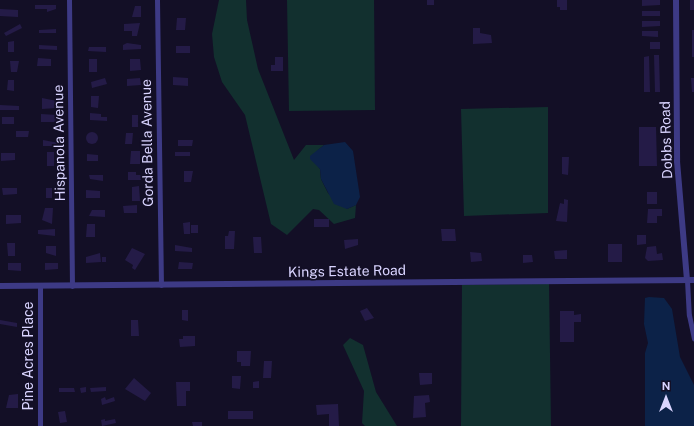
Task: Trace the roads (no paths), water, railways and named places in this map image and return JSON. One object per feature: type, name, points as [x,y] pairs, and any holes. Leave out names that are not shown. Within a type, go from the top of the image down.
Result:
[{"type":"street","name":"Hispanola Avenue","points":[[69,0],[72,286]]},
{"type":"street","name":"Gorda Bella Avenue","points":[[157,0],[161,285]]},
{"type":"street","name":"Dobbs Road","points":[[676,0],[677,161],[687,280]]},
{"type":"street","points":[[687,280],[689,315],[694,338]]},
{"type":"street","name":"Kings Estate Road","points":[[0,286],[694,280]]},
{"type":"street","name":"Pine Acres Place","points":[[40,286],[40,426]]},
{"type":"water","points":[[345,142],[353,151],[360,197],[356,205],[347,209],[334,204],[321,179],[320,169],[310,159],[310,156],[324,145]]},
{"type":"water","points":[[645,298],[664,298],[672,309],[680,357],[694,385],[694,426],[645,426],[645,353],[648,343],[644,324]]}]
